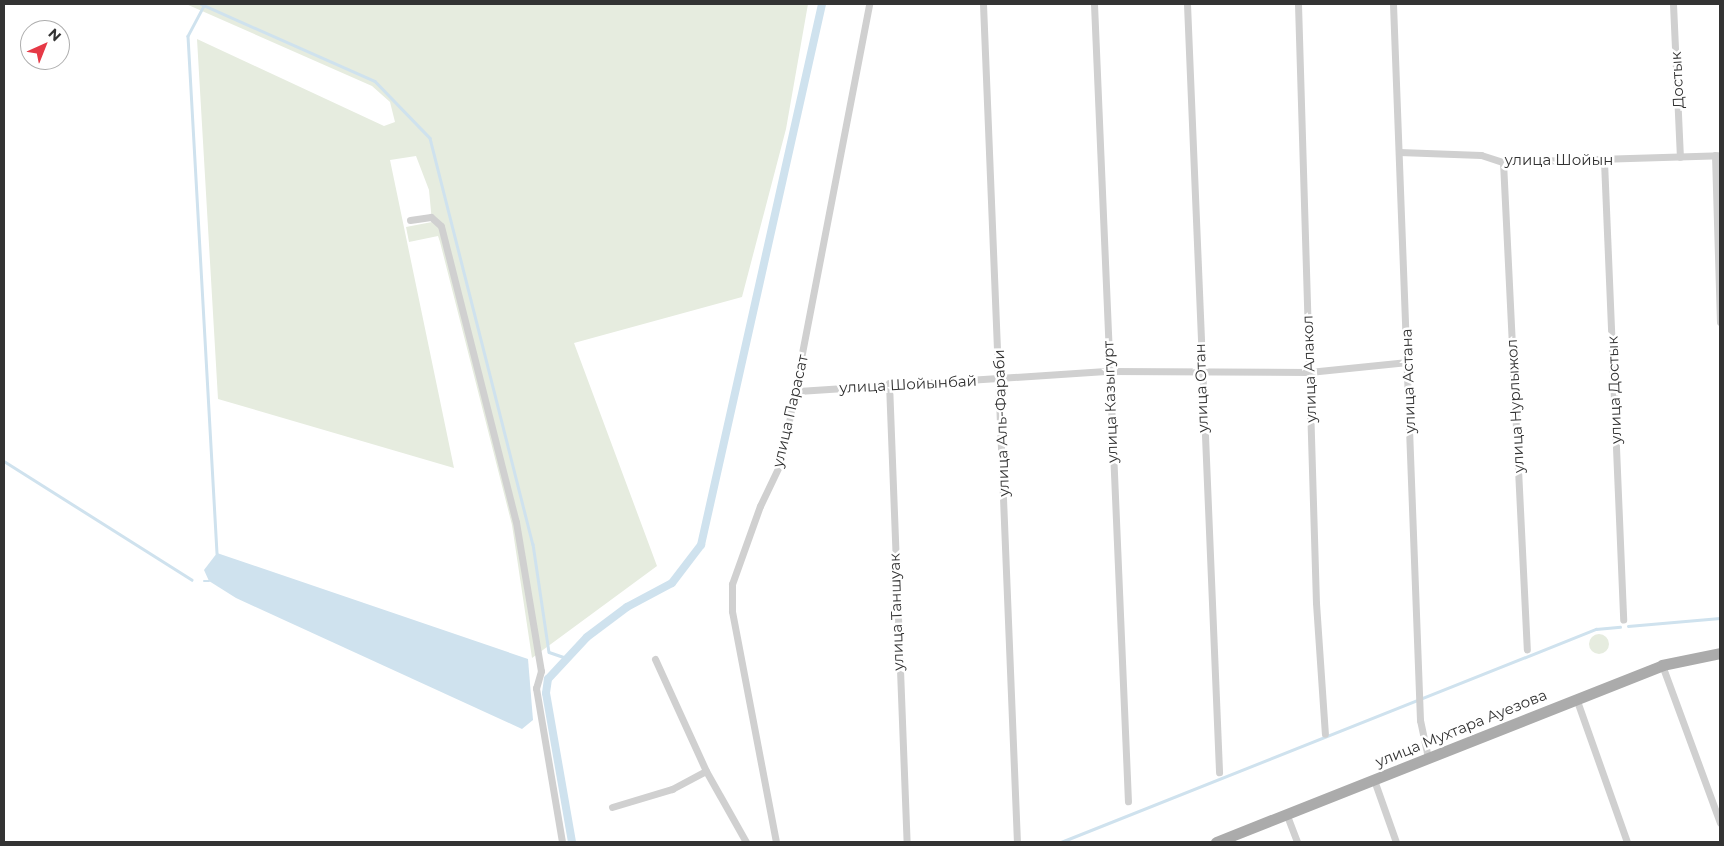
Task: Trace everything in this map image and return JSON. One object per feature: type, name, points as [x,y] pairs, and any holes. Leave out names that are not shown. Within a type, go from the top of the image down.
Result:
[{"type":"main road","name":"улица Мухтара Ауезова","points":[[1216,842],[1662,665],[1720,653]]},
{"type":"street","name":"улица Парасат","points":[[776,842],[732,611],[732,584],[760,506],[782,462],[798,391],[869,4]]},
{"type":"street","name":"улица Аль-Фараби","points":[[983,4],[1000,379],[1017,842]]},
{"type":"street","name":"улица Казыгурт","points":[[1094,4],[1128,801]]},
{"type":"street","name":"улица Отан","points":[[1187,4],[1200,372],[1219,772]]},
{"type":"street","name":"улица Алакол","points":[[1298,4],[1309,372],[1324,734]]},
{"type":"street","name":"улица Астана","points":[[1393,4],[1419,700],[1428,758]]},
{"type":"street","name":"Достык","points":[[1673,4],[1680,157]]},
{"type":"street","name":"улица Шойын","points":[[1398,152],[1481,155],[1503,162],[1604,161],[1718,155]]},
{"type":"street","points":[[1718,155],[1720,322]]},
{"type":"street","name":"улица Достык","points":[[1604,161],[1623,620]]},
{"type":"street","name":"улица Нурлыжол","points":[[1503,162],[1527,650]]},
{"type":"street","points":[[410,220],[432,217],[441,226],[516,522],[541,671],[536,688],[562,842]]},
{"type":"street","name":"улица Шойынбай","points":[[798,391],[889,382],[1000,379],[1109,371],[1309,372],[1407,362]]},
{"type":"street","name":"улица Таншуак","points":[[889,382],[907,842]]},
{"type":"street","points":[[655,659],[706,771],[746,842]]},
{"type":"street","points":[[1662,665],[1720,823]]},
{"type":"street","points":[[1576,698],[1627,842]]},
{"type":"street","points":[[612,807],[672,788],[706,771]]},
{"type":"street","points":[[1374,780],[1396,842]]},
{"type":"street","points":[[1286,813],[1296,842]]},
{"type":"shaded area","points":[[186,4],[808,4],[786,129],[742,297],[574,343],[657,566],[532,658],[512,525],[440,242],[438,236],[409,242],[406,227],[432,222],[429,190],[416,156],[390,160],[454,468],[218,399],[197,39],[384,126],[395,122],[390,102],[372,86]]},
{"type":"shaded area","points":[[1599,634],[1606,637],[1609,644],[1606,651],[1599,654],[1592,651],[1589,644],[1592,637]]},
{"type":"water","points":[[217,553],[528,659],[533,720],[522,729],[236,598],[209,581],[204,570]]},
{"type":"waterway","points":[[201,4],[375,81],[430,138],[533,544],[549,652],[566,658]]},
{"type":"waterway","points":[[572,842],[546,693],[548,679],[587,637],[627,607],[672,583],[701,545],[822,4]]},
{"type":"waterway","points":[[204,6],[188,36],[217,553]]},
{"type":"waterway","points":[[4,461],[192,580]]},
{"type":"waterway","points":[[204,581],[209,581]]},
{"type":"waterway","points":[[1628,626],[1720,618]]},
{"type":"waterway","points":[[1061,842],[1596,629],[1620,627]]}]
